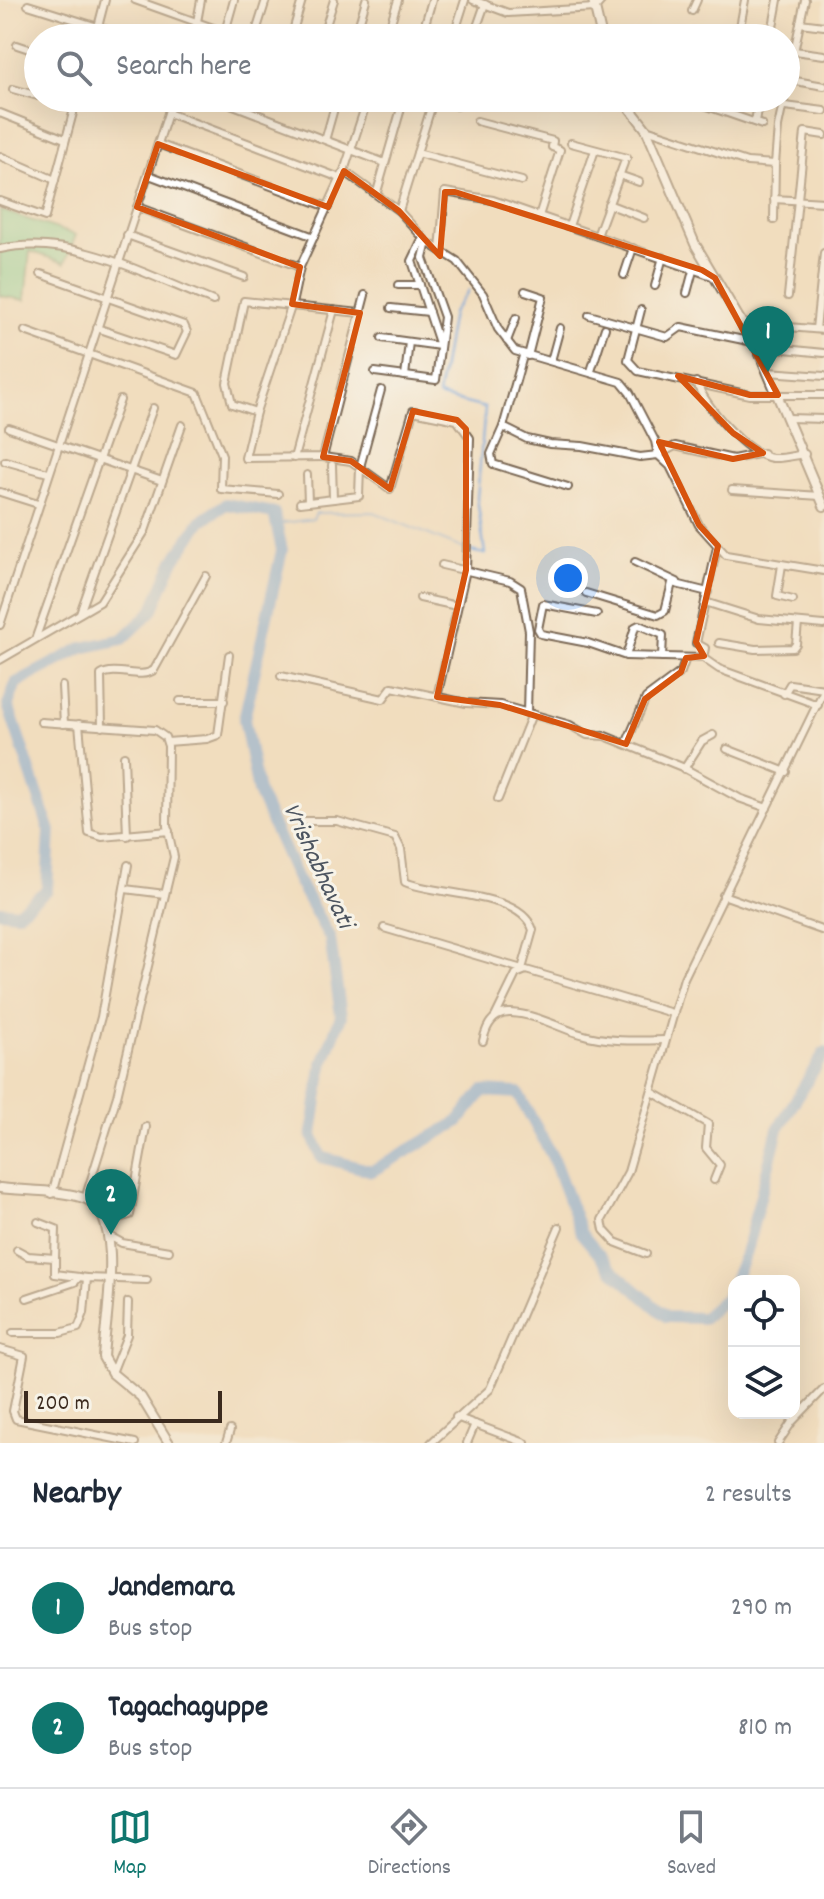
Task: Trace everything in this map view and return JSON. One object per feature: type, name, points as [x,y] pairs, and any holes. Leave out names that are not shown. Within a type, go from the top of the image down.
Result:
[{"type":"street","points":[[99,24],[105,0]]},
{"type":"street","points":[[135,0],[203,24]]},
{"type":"street","points":[[165,11],[169,0]]},
{"type":"street","points":[[195,24],[201,0]]},
{"type":"street","points":[[227,24],[234,0]]},
{"type":"street","points":[[258,24],[266,0]]},
{"type":"street","points":[[295,24],[302,0]]},
{"type":"street","points":[[326,24],[334,0]]},
{"type":"street","points":[[359,24],[366,0]]},
{"type":"street","points":[[390,24],[398,0]]},
{"type":"street","points":[[425,24],[432,0]]},
{"type":"street","points":[[457,24],[465,0]]},
{"type":"street","points":[[473,0],[508,13],[594,4],[602,0]]},
{"type":"street","points":[[692,11],[697,0]]},
{"type":"street","points":[[734,0],[745,1],[741,24]]},
{"type":"street","points":[[774,24],[778,0]]},
{"type":"street","points":[[805,0],[800,23],[824,26]]},
{"type":"street","points":[[478,24],[485,4]]},
{"type":"street","points":[[594,4],[599,24]]},
{"type":"street","points":[[28,5],[88,24]]},
{"type":"street","points":[[17,45],[24,47]]},
{"type":"street","points":[[800,52],[824,55]]},
{"type":"street","points":[[800,82],[824,86]]},
{"type":"street","points":[[13,89],[24,92]]},
{"type":"street","points":[[800,108],[824,111]]},
{"type":"street","points":[[0,201],[45,217],[73,112]]},
{"type":"street","points":[[255,112],[326,137],[385,163]]},
{"type":"street","points":[[326,137],[333,112]]},
{"type":"street","points":[[363,112],[342,175],[300,267],[292,304],[256,412],[245,458],[323,457],[351,461],[390,489],[413,411],[457,420],[470,438],[466,570],[437,697]]},
{"type":"street","points":[[377,192],[400,112]]},
{"type":"street","points":[[399,211],[430,112]]},
{"type":"street","points":[[633,112],[646,129],[695,244],[768,372],[805,454],[824,506]]},
{"type":"street","points":[[725,112],[758,123],[758,112]]},
{"type":"street","points":[[774,220],[778,127],[783,112]]},
{"type":"street","points":[[0,113],[65,139]]},
{"type":"street","points":[[0,625],[168,113],[342,175],[377,192],[425,240],[457,261],[483,294],[498,329],[526,356],[591,371],[621,382],[655,441],[658,455],[670,466],[699,525],[726,555],[824,571]]},
{"type":"street","points":[[477,121],[553,141],[552,147],[560,150],[539,216]]},
{"type":"street","points":[[646,129],[747,162],[775,164]]},
{"type":"street","points":[[788,296],[805,132],[824,135]]},
{"type":"street","points":[[571,143],[625,160],[597,236]]},
{"type":"street","points":[[158,144],[328,207]]},
{"type":"street","points":[[569,226],[595,150]]},
{"type":"street","points":[[417,153],[522,181]]},
{"type":"street","points":[[0,156],[55,180]]},
{"type":"street","points":[[149,175],[314,237]]},
{"type":"street","points":[[619,175],[639,182]]},
{"type":"street","points":[[440,250],[445,192],[493,200],[694,267],[715,278]]},
{"type":"street","points":[[774,199],[824,202]]},
{"type":"street","points":[[608,204],[644,218]]},
{"type":"street","points":[[137,207],[300,267]]},
{"type":"street","points":[[127,235],[244,277]]},
{"type":"street","points":[[425,240],[412,261],[440,346]]},
{"type":"street","points":[[375,372],[436,380],[444,317],[423,258],[425,240]]},
{"type":"street","points":[[0,249],[53,245],[117,264],[213,301]]},
{"type":"street","points":[[624,275],[633,248]]},
{"type":"street","points":[[741,323],[820,330],[824,253]]},
{"type":"street","points":[[655,286],[663,257]]},
{"type":"street","points":[[687,293],[694,267]]},
{"type":"street","points":[[41,274],[184,325],[187,332],[176,355],[97,328]]},
{"type":"street","points":[[398,285],[420,285]]},
{"type":"street","points":[[525,291],[543,297],[503,427],[491,454],[493,464],[568,487]]},
{"type":"street","points":[[323,457],[365,295]]},
{"type":"street","points":[[256,412],[232,404],[228,395],[227,383],[244,301],[360,313]]},
{"type":"street","points":[[391,308],[429,312]]},
{"type":"street","points":[[294,458],[334,310]]},
{"type":"street","points":[[641,310],[630,366],[640,372],[750,395],[824,395]]},
{"type":"street","points":[[589,315],[670,337],[681,327],[754,344],[824,353]]},
{"type":"street","points":[[507,341],[516,318]]},
{"type":"street","points":[[551,361],[560,328]]},
{"type":"street","points":[[591,371],[605,328]]},
{"type":"street","points":[[25,331],[197,393],[222,455],[221,489],[278,494]]},
{"type":"street","points":[[382,338],[440,346]]},
{"type":"street","points":[[405,376],[409,342]]},
{"type":"street","points":[[768,372],[824,376]]},
{"type":"street","points":[[696,382],[707,407],[733,433],[763,453],[773,458],[805,454]]},
{"type":"street","points":[[307,475],[304,502],[359,496],[360,467],[381,390]]},
{"type":"street","points":[[36,637],[120,400]]},
{"type":"street","points":[[80,613],[153,408]]},
{"type":"street","points":[[788,418],[824,419]]},
{"type":"street","points":[[0,660],[100,602],[145,531],[182,425]]},
{"type":"street","points":[[503,427],[530,440],[640,457],[658,455],[675,446],[733,459],[763,453]]},
{"type":"street","points":[[9,428],[162,481]]},
{"type":"street","points":[[5,461],[48,473]]},
{"type":"street","points":[[332,465],[333,499]]},
{"type":"street","points":[[732,490],[820,496]]},
{"type":"street","points":[[0,492],[38,504]]},
{"type":"street","points":[[703,658],[705,648],[696,643],[718,546]]},
{"type":"street","points":[[635,562],[677,582],[708,592]]},
{"type":"street","points":[[442,565],[510,581],[521,588],[529,631],[530,714],[498,799]]},
{"type":"street","points":[[782,565],[777,596],[793,600]]},
{"type":"street","points":[[102,727],[101,675],[109,672],[146,674],[154,670],[206,576]]},
{"type":"street","points":[[586,593],[663,615],[672,583],[677,582]]},
{"type":"street","points":[[420,598],[457,606]]},
{"type":"street","points":[[705,602],[759,619],[824,625]]},
{"type":"street","points":[[597,614],[543,604],[538,629],[541,634],[588,643],[626,656],[703,658],[719,669],[818,705]]},
{"type":"street","points":[[719,643],[755,649],[793,648],[798,623]]},
{"type":"street","points":[[626,656],[635,627],[639,625],[663,635],[662,657]]},
{"type":"street","points":[[167,742],[207,739],[218,735],[229,655]]},
{"type":"street","points":[[626,744],[646,698],[681,672],[686,658]]},
{"type":"street","points":[[281,676],[383,699],[391,687],[469,704],[500,705],[626,744],[684,769],[739,798],[767,808]]},
{"type":"street","points":[[646,1254],[616,1243],[602,1222],[628,1172],[684,978],[824,690],[790,684],[784,694]]},
{"type":"street","points":[[62,686],[64,724]]},
{"type":"street","points":[[180,701],[224,701]]},
{"type":"street","points":[[814,716],[824,720]]},
{"type":"street","points":[[41,722],[155,730],[167,742],[169,831],[174,857],[117,1096],[85,1199]]},
{"type":"street","points":[[79,724],[89,833],[102,837],[169,831]]},
{"type":"street","points":[[684,769],[702,741],[713,735]]},
{"type":"street","points":[[727,749],[786,772]]},
{"type":"street","points":[[124,756],[127,836]]},
{"type":"street","points":[[304,821],[337,821],[395,837],[401,849],[405,882],[428,890],[450,890],[500,903],[531,925],[533,930],[524,969],[516,974],[495,1017],[486,1027],[483,1041]]},
{"type":"street","points":[[52,1194],[101,1017],[128,865]]},
{"type":"street","points":[[125,889],[165,894]]},
{"type":"street","points":[[723,895],[824,931]]},
{"type":"street","points":[[384,928],[672,1013]]},
{"type":"street","points":[[495,1017],[509,1013],[580,1034],[626,1041],[665,1040]]},
{"type":"street","points":[[652,1092],[708,1124],[706,1148],[720,1165],[714,1180]]},
{"type":"street","points":[[106,1221],[130,1215],[146,1127]]},
{"type":"street","points":[[0,1188],[85,1199],[102,1212],[111,1237],[103,1357],[112,1373],[141,1397],[169,1443]]},
{"type":"street","points":[[38,1222],[56,1229],[55,1274],[147,1280]]},
{"type":"street","points":[[431,1443],[490,1389],[559,1227]]},
{"type":"street","points":[[111,1237],[122,1243],[169,1251]]},
{"type":"street","points":[[17,1250],[28,1256],[55,1258]]},
{"type":"street","points":[[27,1298],[83,1278]]},
{"type":"street","points":[[13,1333],[60,1333],[78,1328],[84,1313],[83,1278]]},
{"type":"street","points":[[112,1373],[125,1344],[128,1302]]},
{"type":"street","points":[[0,1349],[24,1356],[13,1411],[16,1419],[135,1443]]},
{"type":"street","points":[[778,1443],[792,1422],[824,1389]]},
{"type":"street","points":[[456,1417],[525,1443]]},
{"type":"street","points":[[467,1443],[475,1424]]},
{"type":"street","points":[[226,1443],[230,1430]]},
{"type":"street","points":[[161,1443],[162,1431]]},
{"type":"highlighted area","points":[[158,144],[328,207],[344,171],[399,211],[440,256],[445,192],[455,192],[702,270],[715,278],[778,395],[750,395],[678,376],[733,433],[763,453],[733,459],[659,442],[699,525],[718,546],[696,642],[704,656],[686,658],[681,672],[645,699],[626,744],[500,705],[437,697],[466,570],[466,429],[457,420],[413,411],[390,489],[351,461],[323,457],[360,313],[292,304],[300,267],[137,207]]},
{"type":"green space","points":[[0,210],[76,235],[65,263],[30,251],[25,300],[0,296]]},
{"type":"waterway","points":[[469,290],[452,313],[438,396],[485,408],[477,498],[485,554],[470,551]]},
{"type":"waterway","name":"Vrishabhavati","points":[[0,911],[17,913],[47,890],[50,831],[8,705],[16,683],[82,648],[123,639],[152,611],[173,562],[201,521],[226,504],[274,513],[282,550],[244,719],[258,792],[297,879],[330,938],[341,1016],[322,1066],[312,1135],[321,1157],[372,1171],[458,1122],[483,1091],[518,1093],[553,1158],[581,1233],[612,1270],[667,1317],[703,1318],[726,1298],[746,1252],[778,1129],[824,1053]]},
{"type":"waterway","points":[[276,524],[313,519],[316,513],[373,512],[464,549]]},
{"type":"place","name":"Jandemara","points":[[768,372]]},
{"type":"place","name":"Tagachaguppe","points":[[111,1235]]}]
